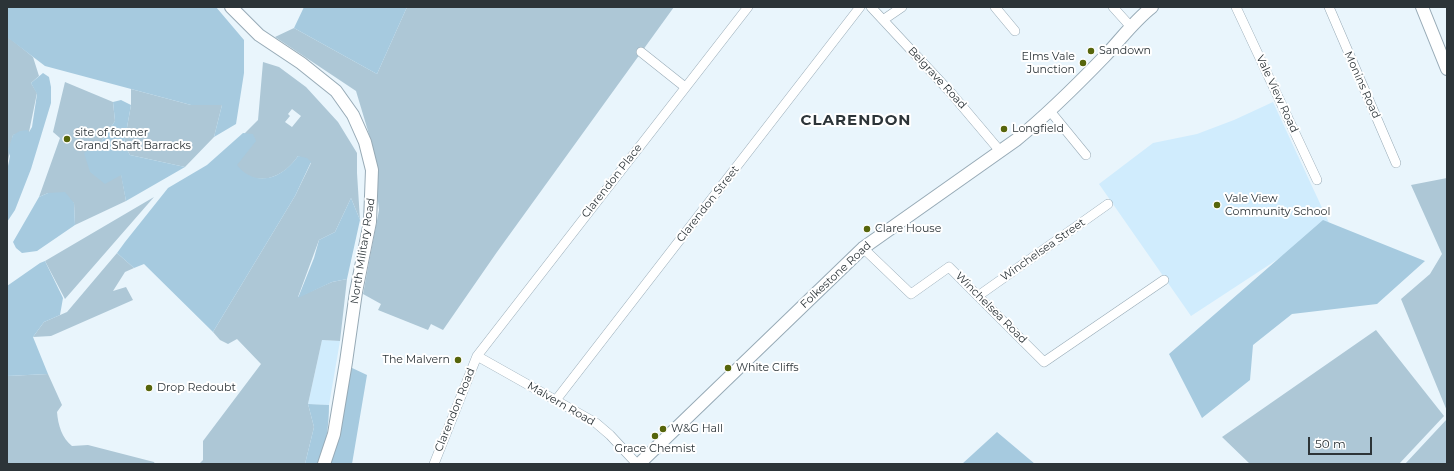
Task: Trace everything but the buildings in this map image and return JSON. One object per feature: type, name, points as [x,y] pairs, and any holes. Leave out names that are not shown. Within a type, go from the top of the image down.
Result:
[{"type":"main road","name":"North Military Road","points":[[231,7],[259,35],[301,63],[336,92],[353,115],[365,142],[372,170],[370,222],[356,292],[334,434],[324,464]]},
{"type":"main road","name":"Folkestone Road","points":[[638,464],[863,248],[1022,135],[1050,111],[1152,7]]},
{"type":"main road","points":[[1422,7],[1447,69]]},
{"type":"street","name":"Clarendon Place","points":[[476,356],[748,7]]},
{"type":"street","name":"Clarendon Street","points":[[556,400],[860,7]]},
{"type":"street","name":"Belgrave Road","points":[[871,7],[952,93],[1000,151]]},
{"type":"street","points":[[883,20],[902,7]]},
{"type":"street","points":[[994,7],[1015,31]]},
{"type":"street","points":[[1113,7],[1131,27]]},
{"type":"street","name":"Vale View Road","points":[[1236,7],[1318,180]]},
{"type":"street","name":"Monins Road","points":[[1329,7],[1396,162]]},
{"type":"street","points":[[641,52],[685,87]]},
{"type":"street","points":[[1050,111],[1086,156]]},
{"type":"street","name":"Winchelsea Street","points":[[978,296],[1108,204]]},
{"type":"street","name":"Winchelsea Road","points":[[863,248],[911,294],[949,267],[1044,362],[1164,280]]},
{"type":"street","name":"Malvern Road","points":[[476,356],[596,423],[638,464]]},
{"type":"street","name":"Clarendon Road","points":[[434,464],[476,356]]},
{"type":"shaded area","points":[[7,7],[216,7],[244,40],[244,73],[236,124],[214,137],[222,105],[191,105],[45,66],[7,37]]},
{"type":"shaded area","points":[[304,7],[407,7],[377,74],[294,28]]},
{"type":"shaded area","points":[[407,7],[674,7],[497,252],[443,330],[431,324],[428,330],[378,310],[381,304],[363,294],[379,210],[371,141],[356,91],[275,37],[294,28],[377,74]]},
{"type":"shaded area","points":[[7,36],[33,57],[39,76],[31,83],[37,93],[29,132],[13,135],[7,166]]},
{"type":"shaded area","points":[[263,62],[279,67],[306,87],[338,122],[357,153],[360,220],[351,198],[335,232],[319,240],[298,297],[332,282],[347,279],[340,341],[322,340],[308,404],[314,427],[305,464],[199,464],[203,460],[203,441],[261,364],[237,339],[228,344],[220,340],[213,332],[295,196],[311,163],[298,156],[281,173],[274,176],[260,179],[244,174],[224,154],[258,120]],"holes":[[[292,109],[301,116],[292,127],[285,122],[290,116],[288,114]]]},
{"type":"shaded area","points":[[43,73],[49,77],[51,87],[51,103],[31,169],[15,210],[7,222],[7,171],[10,156],[8,150],[13,135],[20,131],[27,130],[29,132],[32,127],[37,94],[31,83]]},
{"type":"shaded area","points":[[65,82],[113,102],[115,121],[101,142],[121,173],[126,201],[75,225],[74,203],[48,193],[39,197],[60,138],[53,132]]},
{"type":"shaded area","points":[[131,89],[191,105],[222,105],[214,137],[185,167],[130,155],[124,144],[131,105]]},
{"type":"shaded area","points":[[121,100],[131,105],[124,144],[130,155],[185,167],[126,201],[121,175],[105,184],[90,172],[84,153],[101,142],[115,121],[113,102]]},
{"type":"shaded area","name":"Vale View Community School","points":[[1273,102],[1330,225],[1191,316],[1099,184],[1153,143],[1197,134],[1234,120]]},
{"type":"shaded area","points":[[243,133],[253,134],[256,141],[237,165],[252,177],[269,178],[277,175],[292,164],[298,156],[307,158],[311,162],[295,196],[213,332],[144,264],[134,268],[117,253],[168,188],[207,165]]},
{"type":"shaded area","points":[[1447,178],[1447,411],[1401,299],[1430,274],[1442,254],[1411,185]]},
{"type":"shaded area","points":[[65,192],[74,203],[75,225],[37,251],[22,253],[16,248],[13,242],[39,197],[48,193]]},
{"type":"shaded area","points":[[154,197],[65,299],[45,261]]},
{"type":"shaded area","points":[[351,198],[360,220],[347,279],[332,282],[298,298],[314,258],[319,240],[335,232]]},
{"type":"shaded area","points":[[1323,220],[1425,261],[1377,304],[1292,314],[1253,345],[1250,380],[1202,418],[1169,354]]},
{"type":"shaded area","points":[[117,253],[134,268],[125,272],[113,291],[126,287],[133,300],[51,336],[33,337],[44,322],[67,312]]},
{"type":"shaded area","points":[[45,261],[63,298],[60,315],[44,322],[33,337],[48,374],[7,376],[7,286]]},
{"type":"shaded area","points":[[1376,330],[1444,416],[1399,464],[1250,464],[1222,437]]},
{"type":"shaded area","points":[[322,340],[340,341],[329,405],[308,404]]},
{"type":"shaded area","points":[[350,367],[367,375],[352,464],[329,464]]},
{"type":"shaded area","points":[[48,374],[62,405],[57,412],[58,422],[63,435],[72,446],[88,445],[154,462],[155,464],[7,464],[7,376]]},
{"type":"shaded area","points":[[308,404],[329,405],[327,435],[320,464],[305,464],[314,427]]},
{"type":"shaded area","points":[[1447,419],[1447,464],[1405,464]]},
{"type":"shaded area","points":[[997,432],[1035,464],[962,464]]},
{"type":"place","name":"Sandown","points":[[1091,51]]},
{"type":"place","name":"Elms Vale Junction","points":[[1083,63]]},
{"type":"place","name":"Longfield","points":[[1004,129]]},
{"type":"place","name":"site of former Grand Shaft Barracks","points":[[67,139]]},
{"type":"place","name":"Vale View Community School","points":[[1217,205]]},
{"type":"place","name":"Clare House","points":[[867,229]]},
{"type":"place","name":"The Malvern","points":[[458,360]]},
{"type":"place","name":"White Cliffs","points":[[728,368]]},
{"type":"place","name":"Drop Redoubt","points":[[149,388]]},
{"type":"place","name":"W&G Hall","points":[[663,429]]},
{"type":"place","name":"Grace Chemist","points":[[655,436]]},
{"type":"district","name":"CLARENDON","points":[[856,121]]}]
